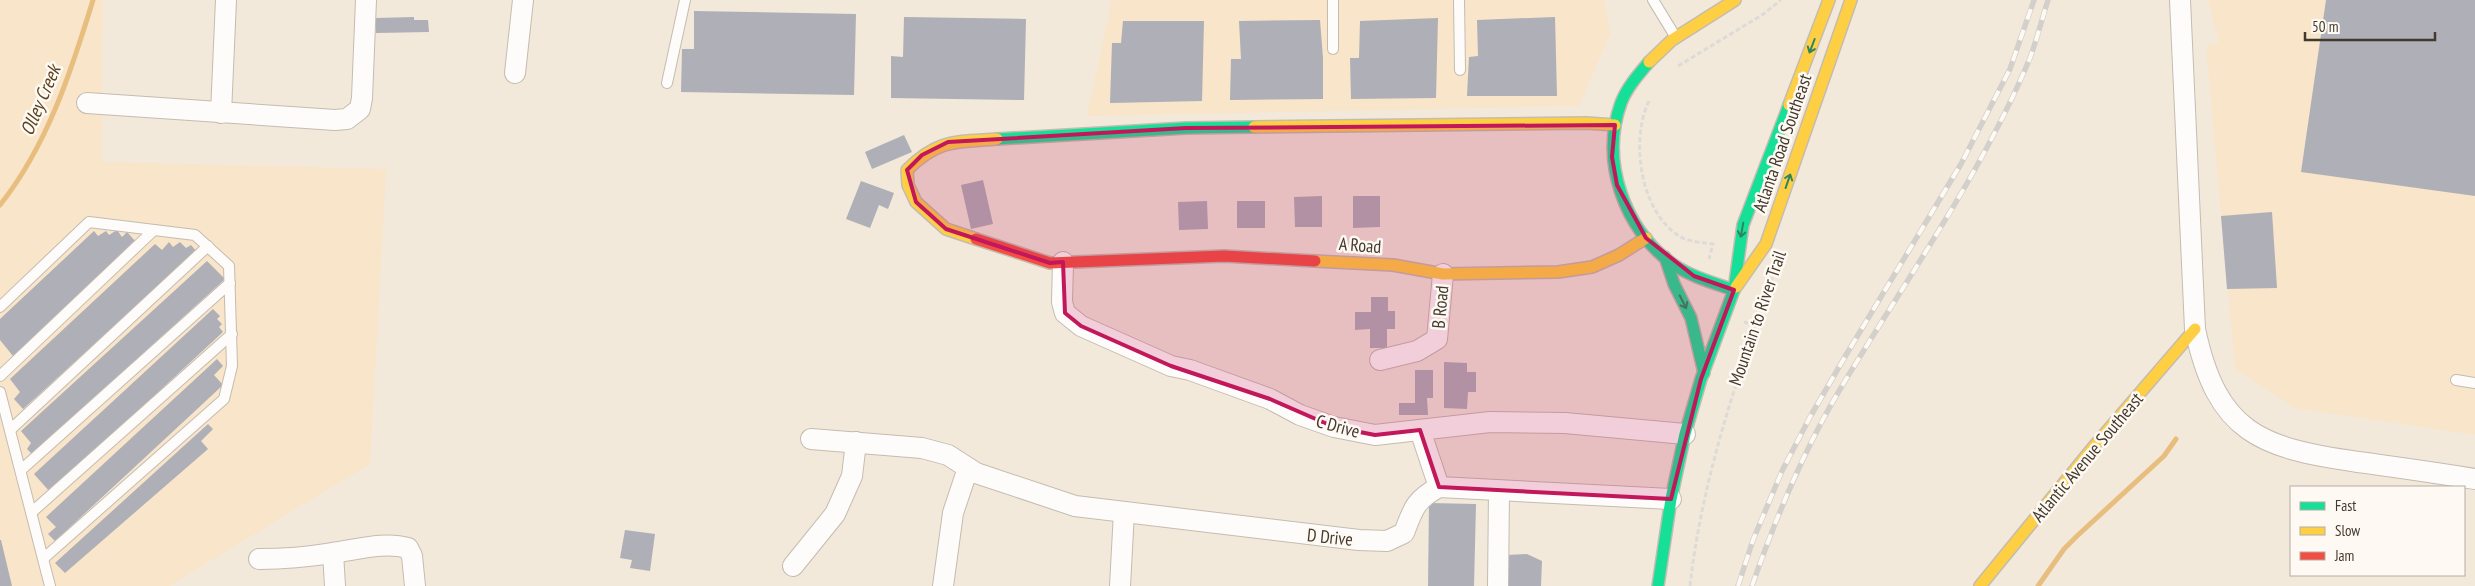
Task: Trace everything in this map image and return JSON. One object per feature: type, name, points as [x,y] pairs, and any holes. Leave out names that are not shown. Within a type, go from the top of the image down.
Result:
[{"type":"street","points":[[221,112],[226,0]]},
{"type":"street","points":[[87,103],[335,120],[347,119],[360,109],[362,98],[366,0]]},
{"type":"street","points":[[515,73],[523,0]]},
{"type":"street","points":[[1734,290],[1694,276],[1664,257],[1646,238],[1631,217],[1617,185],[1612,157],[1615,125],[1622,101],[1635,81],[1655,56],[1676,37],[1735,0]]},
{"type":"street","name":"Atlanta Road Southeast","points":[[1658,586],[1671,499],[1685,434],[1704,372],[1734,290],[1743,225],[1829,0]]},
{"type":"street","name":"Atlanta Road Southeast","points":[[1734,290],[1766,244],[1851,0]]},
{"type":"street","points":[[2180,0],[2195,328],[2205,368],[2220,398],[2240,424],[2268,442],[2315,456],[2475,479]]},
{"type":"street","name":"A Road","points":[[1615,125],[1586,123],[1186,128],[948,142],[922,155],[907,170],[908,186],[916,202],[946,229],[1050,263],[1082,260],[1224,256],[1393,265],[1443,274],[1558,272],[1592,266],[1619,255],[1646,238]]},
{"type":"street","points":[[1664,257],[1674,284],[1691,318],[1704,372]]},
{"type":"street","name":"C Drive","points":[[1063,262],[1062,302],[1064,314],[1081,326],[1171,366],[1190,370],[1270,399],[1300,415],[1334,427],[1375,435],[1490,422],[1565,423],[1685,434]]},
{"type":"street","name":"B Road","points":[[1380,360],[1417,351],[1436,339],[1443,274]]},
{"type":"street","name":"Atlantic Avenue Southeast","points":[[1980,586],[2096,444],[2195,328]]},
{"type":"street","points":[[1420,430],[1439,487],[1499,492],[1671,499]]},
{"type":"street","name":"D Drive","points":[[811,439],[922,448],[948,455],[976,473],[1075,506],[1359,540],[1387,541],[1404,533],[1413,508],[1422,496],[1439,487]]},
{"type":"street","points":[[793,566],[835,514],[852,476],[856,442]]},
{"type":"street","points":[[943,586],[953,514],[968,468]]},
{"type":"street","points":[[1498,586],[1499,492]]},
{"type":"street","points":[[1120,586],[1124,512]]},
{"type":"street","points":[[260,559],[291,559],[378,546],[408,548],[412,556],[415,586]]},
{"type":"street","points":[[333,553],[334,586]]},
{"type":"lane","points":[[667,83],[685,0]]},
{"type":"lane","points":[[1333,0],[1333,49]]},
{"type":"lane","points":[[1459,0],[1460,70]]},
{"type":"lane","points":[[1653,0],[1676,37]]},
{"type":"lane","points":[[0,307],[89,222],[195,235],[229,266],[232,366],[224,399],[44,558]]},
{"type":"lane","points":[[0,376],[154,230]]},
{"type":"lane","points":[[10,430],[208,246]]},
{"type":"lane","points":[[21,470],[230,283]]},
{"type":"lane","points":[[32,512],[232,334]]},
{"type":"lane","points":[[2456,380],[2475,383]]},
{"type":"lane","points":[[0,392],[50,586]]},
{"type":"path","points":[[1672,71],[1766,12],[1781,0]]},
{"type":"path","points":[[1650,98],[1641,126],[1639,149],[1642,172],[1653,204],[1669,228],[1678,235],[1685,239],[1713,244]]},
{"type":"path","name":"Mountain to River Trail","points":[[1690,586],[1700,526],[1720,433],[1776,267]]},
{"type":"highlighted area","points":[[1615,125],[1612,157],[1617,185],[1646,238],[1694,276],[1734,290],[1701,379],[1671,499],[1439,487],[1420,430],[1375,435],[1334,427],[1270,399],[1171,366],[1081,326],[1065,313],[1063,262],[1050,263],[946,229],[916,202],[907,170],[922,155],[948,142],[1186,128]]},
{"type":"shaded area","points":[[0,0],[103,0],[102,162],[386,169],[370,464],[169,586],[0,586]]},
{"type":"shaded area","points":[[1112,0],[1604,0],[1610,34],[1579,106],[1087,116]]},
{"type":"shaded area","points":[[2208,0],[2475,0],[2475,435],[2295,408],[2235,369],[2206,46],[2219,42]]},
{"type":"building","points":[[2326,0],[2475,0],[2475,196],[2301,172]]},
{"type":"building","points":[[694,11],[856,14],[854,95],[681,92],[682,49],[694,49]]},
{"type":"building","points":[[414,17],[414,20],[428,20],[429,32],[376,33],[376,18]]},
{"type":"building","points":[[904,17],[1026,19],[1024,100],[891,98],[891,56],[903,57]]},
{"type":"building","points":[[1555,17],[1557,96],[1467,96],[1469,57],[1478,56],[1477,20]]},
{"type":"building","points":[[1438,18],[1436,98],[1351,99],[1350,58],[1359,58],[1360,21]]},
{"type":"building","points":[[1320,20],[1323,58],[1323,99],[1230,100],[1231,59],[1241,59],[1239,21]]},
{"type":"building","points":[[1123,21],[1204,21],[1202,101],[1110,103],[1112,43],[1121,43]]},
{"type":"building","points":[[904,135],[912,152],[872,169],[865,152]]},
{"type":"building","points":[[983,180],[993,224],[971,229],[961,185]]},
{"type":"building","points":[[861,181],[894,193],[888,209],[879,205],[870,228],[846,219]]},
{"type":"building","points":[[1322,196],[1322,227],[1295,227],[1294,197]]},
{"type":"building","points":[[1353,196],[1380,196],[1380,227],[1353,228]]},
{"type":"building","points":[[1207,201],[1208,229],[1179,230],[1178,202]]},
{"type":"building","points":[[1237,201],[1265,201],[1265,228],[1237,228]]},
{"type":"building","points":[[2272,212],[2277,288],[2227,289],[2221,216]]},
{"type":"building","points":[[117,230],[122,237],[127,232],[136,242],[13,356],[0,340],[0,319],[94,231],[98,236],[106,231],[109,235]]},
{"type":"building","points":[[169,242],[173,247],[180,242],[186,248],[191,245],[196,251],[23,409],[14,399],[20,392],[10,379],[155,244],[162,250]]},
{"type":"building","points":[[207,261],[225,279],[32,454],[27,449],[31,443],[21,431]]},
{"type":"building","points":[[1371,297],[1388,297],[1388,311],[1395,311],[1395,329],[1387,329],[1387,348],[1370,348],[1370,329],[1355,330],[1355,312],[1371,312]]},
{"type":"building","points":[[213,309],[220,316],[217,319],[222,324],[219,327],[223,332],[50,492],[34,474]]},
{"type":"building","points":[[217,359],[223,366],[214,375],[223,385],[55,541],[48,534],[56,527],[46,517]]},
{"type":"building","points":[[1444,362],[1467,363],[1467,372],[1476,372],[1476,392],[1468,392],[1467,409],[1444,408]]},
{"type":"building","points":[[1415,370],[1433,370],[1433,398],[1427,398],[1428,415],[1399,415],[1399,403],[1415,403]]},
{"type":"building","points":[[208,424],[213,429],[201,441],[208,449],[65,573],[55,563]]},
{"type":"building","points":[[1429,503],[1476,504],[1474,586],[1428,586]]},
{"type":"building","points":[[625,530],[655,534],[650,571],[630,568],[632,560],[620,558]]},
{"type":"building","points":[[1,540],[12,586],[0,586]]},
{"type":"building","points":[[1527,554],[1542,561],[1541,586],[1504,586],[1506,555]]},
{"type":"waterway","name":"Olley Creek","points":[[0,205],[17,182],[31,158],[56,107],[76,54],[93,0]]},
{"type":"waterway","points":[[2038,586],[2064,549],[2164,456],[2176,439]]},
{"type":"railway","points":[[1738,586],[1753,540],[1782,471],[1810,417],[1846,355],[1961,164],[2010,69],[2034,0]]},
{"type":"railway","points":[[1752,586],[1771,534],[1815,434],[1842,386],[1966,185],[2011,101],[2030,58],[2048,0]]},
{"type":"traffic: fast","points":[[1649,62],[1626,92],[1615,125],[1613,148],[1615,171],[1621,193],[1630,214],[1642,233],[1674,265],[1688,273],[1734,290]]},
{"type":"traffic: fast","points":[[1658,586],[1671,499],[1685,434],[1701,379],[1734,290],[1743,225],[1789,105]]},
{"type":"traffic: fast","points":[[997,139],[1186,128],[1254,127]]},
{"type":"traffic: fast","points":[[1665,257],[1674,284],[1691,318],[1704,373]]},
{"type":"traffic: slow","points":[[1649,62],[1672,40],[1735,0]]},
{"type":"traffic: slow","points":[[1789,105],[1829,0]]},
{"type":"traffic: slow","points":[[1736,287],[1766,244],[1851,0]]},
{"type":"traffic: slow","points":[[1254,127],[1586,123],[1615,125]]},
{"type":"traffic: slow","points":[[976,239],[946,229],[916,202],[908,185],[907,170],[928,152],[938,147],[959,142],[997,139]]},
{"type":"traffic: slow","points":[[1315,261],[1393,265],[1443,274],[1558,272],[1592,267],[1619,255],[1646,238]]},
{"type":"traffic: slow","points":[[1980,586],[2096,444],[2195,329]]},
{"type":"traffic: jam","points":[[976,239],[1050,263],[1224,256],[1315,261]]}]
